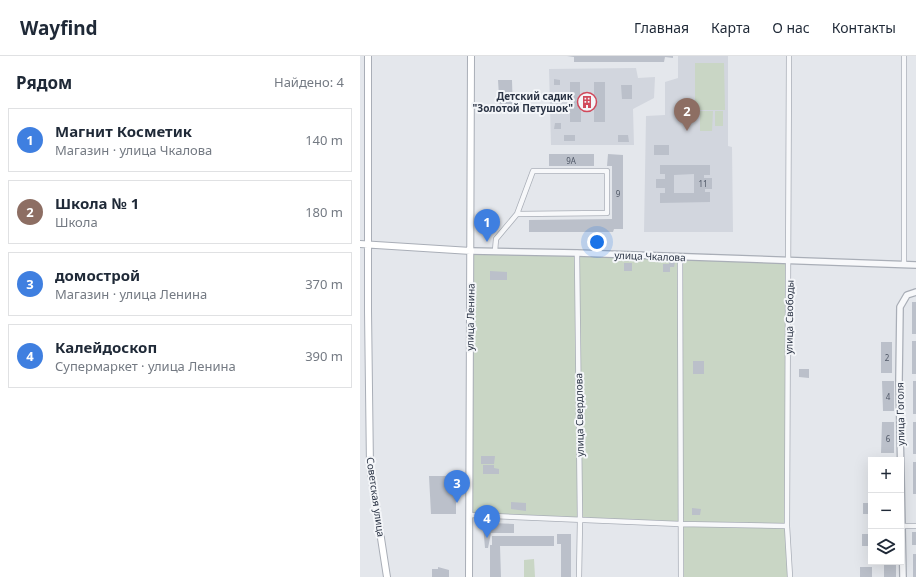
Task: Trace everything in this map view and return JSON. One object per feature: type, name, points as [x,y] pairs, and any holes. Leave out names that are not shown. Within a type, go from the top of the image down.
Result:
[{"type":"main road","name":"Советская улица","points":[[368,56],[368,311],[370,467],[387,577]]},
{"type":"main road","name":"улица Ленина","points":[[469,577],[471,56]]},
{"type":"main road","name":"улица Чкалова","points":[[360,244],[471,251]]},
{"type":"street","name":"улица Свободы","points":[[789,56],[787,526],[790,577]]},
{"type":"street","points":[[904,56],[904,264]]},
{"type":"street","points":[[495,251],[496,239],[517,214],[533,171],[607,171],[607,213],[517,214]]},
{"type":"street","name":"улица Чкалова","points":[[471,251],[577,253],[916,265]]},
{"type":"street","name":"улица Свердлова","points":[[577,253],[580,520],[579,577]]},
{"type":"street","points":[[680,257],[681,577]]},
{"type":"street","name":"улица Гоголя","points":[[902,493],[899,379],[900,307],[907,295],[916,292]]},
{"type":"street","points":[[470,515],[680,524],[787,526]]},
{"type":"street","points":[[904,526],[916,526]]},
{"type":"street","name":"улица Гоголя","points":[[903,529],[903,577]]},
{"type":"shaded area","points":[[678,56],[728,56],[728,146],[732,147],[733,232],[644,232],[646,116],[665,115],[665,82],[678,78]]},
{"type":"shaded area","points":[[636,68],[638,78],[655,77],[654,98],[633,109],[634,145],[551,145],[549,69]]},
{"type":"green space","points":[[695,63],[724,63],[725,110],[695,110]]},
{"type":"green space","points":[[700,111],[713,111],[712,131],[700,131]]},
{"type":"green space","points":[[715,111],[723,111],[723,126],[715,126]]},
{"type":"green space","points":[[471,251],[789,261],[787,526],[789,577],[681,577],[680,524],[470,515]]},
{"type":"green space","points":[[534,559],[535,577],[524,577],[524,560]]},
{"type":"building","points":[[567,56],[673,56],[673,58],[665,57],[664,62],[574,62],[574,57]]},
{"type":"building","points":[[554,79],[560,80],[560,85],[554,85]]},
{"type":"building","points":[[498,80],[512,80],[513,113],[500,113]]},
{"type":"building","name":"Детский садик \"Золотой Петушок\"","points":[[570,82],[580,82],[580,96],[594,96],[594,82],[605,82],[605,122],[594,122],[594,107],[581,107],[581,122],[570,122]]},
{"type":"building","points":[[621,85],[632,85],[632,99],[622,99]]},
{"type":"building","points":[[555,123],[561,123],[561,129],[554,129]]},
{"type":"building","points":[[564,135],[575,135],[575,141],[564,141]]},
{"type":"building","points":[[618,135],[628,135],[629,142],[618,142]]},
{"type":"building","points":[[654,145],[669,145],[669,155],[654,155]]},
{"type":"building","points":[[549,154],[594,154],[594,166],[549,166]]},
{"type":"building","points":[[608,154],[623,155],[623,229],[614,229],[613,232],[529,232],[529,220],[612,219],[612,166],[607,166]]},
{"type":"building","points":[[660,165],[710,165],[710,175],[704,175],[704,178],[712,178],[712,189],[705,189],[705,192],[710,192],[710,202],[660,203],[660,193],[665,193],[665,188],[656,188],[656,179],[665,179],[665,174],[660,174]],"holes":[[[694,174],[694,193],[674,193],[674,175]]]},
{"type":"building","points":[[669,262],[675,262],[674,267],[670,267],[670,272],[663,272],[663,264],[669,264]]},
{"type":"building","points":[[624,263],[632,263],[632,271],[624,271]]},
{"type":"building","points":[[490,271],[507,272],[507,280],[490,280]]},
{"type":"building","points":[[912,302],[916,302],[916,334],[912,334]]},
{"type":"building","points":[[912,341],[916,341],[916,374],[912,374]]},
{"type":"building","points":[[881,342],[892,342],[892,373],[881,373]]},
{"type":"building","points":[[693,361],[704,361],[704,374],[693,374]]},
{"type":"building","points":[[799,369],[809,369],[809,378],[799,377]]},
{"type":"building","points":[[882,381],[894,381],[894,411],[883,411]]},
{"type":"building","points":[[913,381],[916,381],[916,414],[913,414]]},
{"type":"building","points":[[882,422],[894,422],[894,453],[881,453]]},
{"type":"building","points":[[913,422],[916,422],[916,454],[913,454]]},
{"type":"building","points":[[481,456],[495,456],[494,464],[481,464]]},
{"type":"building","points":[[913,462],[916,462],[916,494],[913,494]]},
{"type":"building","points":[[483,465],[494,465],[494,468],[499,469],[499,474],[483,474]]},
{"type":"building","points":[[429,476],[456,476],[456,514],[431,514]]},
{"type":"building","points":[[511,502],[526,503],[526,511],[511,509]]},
{"type":"building","points":[[863,503],[868,503],[868,514],[863,514]]},
{"type":"building","points":[[692,508],[701,509],[700,515],[692,515]]},
{"type":"building","points":[[491,522],[514,524],[514,533],[491,533],[488,548],[485,548],[483,525]]},
{"type":"building","points":[[912,532],[916,532],[916,545],[912,545]]},
{"type":"building","points":[[557,534],[571,534],[571,577],[561,577],[561,544],[557,544]]},
{"type":"building","points":[[862,534],[868,534],[868,546],[862,546]]},
{"type":"building","points":[[492,536],[554,536],[554,546],[500,546],[501,577],[490,577],[490,545],[492,545]]},
{"type":"building","points":[[913,554],[916,554],[916,577],[913,577]]},
{"type":"building","points":[[884,565],[896,565],[896,577],[884,577]]},
{"type":"building","points":[[438,567],[449,570],[449,577],[432,577],[432,569],[438,569]]},
{"type":"building","points":[[860,567],[872,567],[872,577],[860,577]]},
{"type":"place","name":"Детский садик \"Золотой Петушок\"","points":[[587,102]]},
{"type":"place","name":"Школа № 1","points":[[687,131]]},
{"type":"place","name":"Магнит Косметик","points":[[487,242]]},
{"type":"place","name":"домострой","points":[[457,503]]},
{"type":"place","name":"Калейдоскоп","points":[[487,538]]}]
